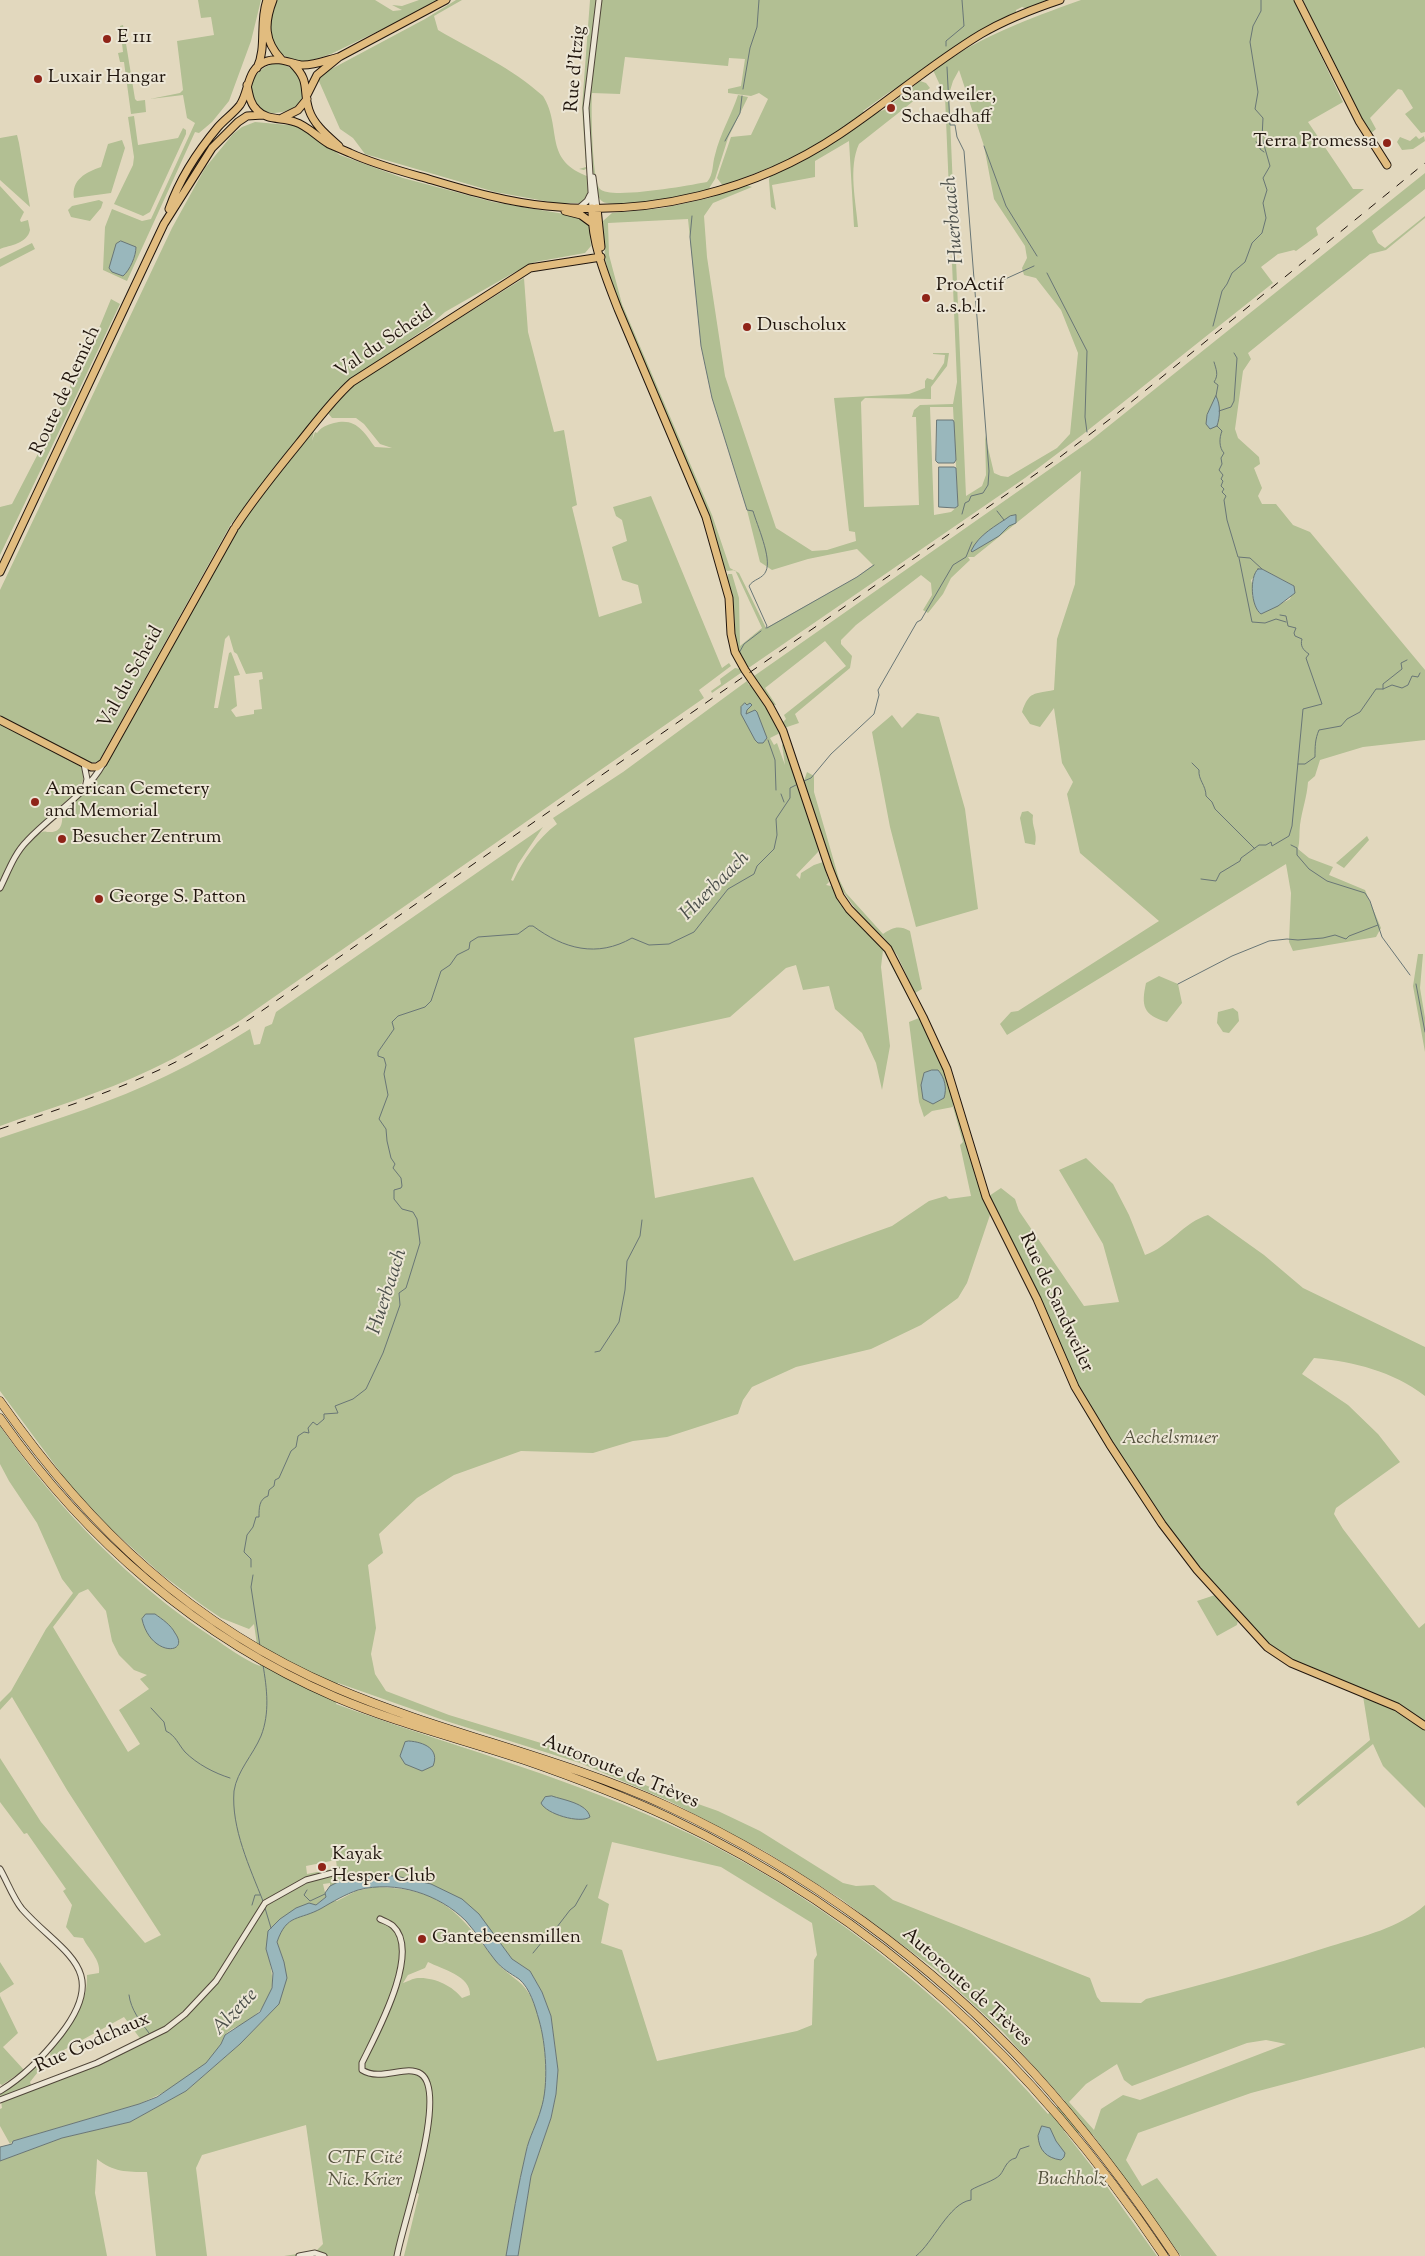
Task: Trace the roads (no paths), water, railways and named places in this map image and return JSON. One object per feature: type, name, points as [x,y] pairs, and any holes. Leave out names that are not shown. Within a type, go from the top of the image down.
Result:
[{"type":"highway","name":"Autoroute de Trèves","points":[[0,1401],[64,1487],[133,1557],[179,1595],[254,1645],[338,1688],[425,1720],[577,1769],[667,1806],[727,1836],[784,1868],[884,1936],[930,1972],[1034,2074],[1115,2172],[1175,2256]]},
{"type":"highway","name":"Autoroute de Trèves","points":[[0,1418],[58,1494],[127,1564],[181,1608],[257,1658],[336,1698],[422,1729],[525,1761],[627,1799],[707,1836],[757,1863],[833,1911],[879,1944],[987,2038],[1027,2080],[1108,2178],[1164,2256]]},
{"type":"main road","points":[[270,0],[268,42],[281,59]]},
{"type":"main road","points":[[270,0],[262,23],[261,56],[247,85],[251,101],[263,115],[282,118],[305,126],[329,143],[382,165],[494,197],[545,206],[581,215],[592,223]]},
{"type":"main road","points":[[282,118],[298,110],[307,97],[317,75],[339,57],[446,0]]},
{"type":"main road","points":[[545,206],[609,208],[670,202],[716,192],[784,166],[840,135],[932,66],[983,32],[1060,0]]},
{"type":"main road","points":[[1298,0],[1359,121],[1387,165]]},
{"type":"main road","points":[[256,68],[266,62],[281,59],[303,65],[339,57]]},
{"type":"main road","points":[[292,63],[302,74],[310,112],[314,119],[323,132],[343,150]]},
{"type":"main road","name":"Route de Remich","points":[[0,572],[164,224],[174,195],[195,156],[220,124],[237,109],[247,85]]},
{"type":"main road","name":"Route de Remich","points":[[164,224],[212,148],[238,122],[247,116],[263,115]]},
{"type":"main road","points":[[594,208],[600,222],[601,257]]},
{"type":"main road","points":[[594,208],[592,223],[601,257]]},
{"type":"main road","points":[[600,222],[609,208]]},
{"type":"main road","name":"Val du Scheid","points":[[103,763],[250,504],[340,392],[352,382],[530,268],[601,257]]},
{"type":"main road","name":"Rue de Sandweiler","points":[[601,257],[618,309],[710,531],[729,598],[731,634],[735,652],[779,722],[833,882],[850,909],[888,949],[903,975],[946,1069],[986,1196],[1037,1299],[1075,1387],[1140,1492],[1197,1570],[1267,1647],[1291,1663],[1397,1707],[1425,1726]]},
{"type":"main road","points":[[0,720],[91,767],[97,767],[103,763]]},
{"type":"street","name":"Rue d'Itzig","points":[[594,208],[587,141],[588,81],[599,0]]},
{"type":"street","name":"Rue d'Itzig","points":[[587,141],[594,208]]},
{"type":"street","points":[[579,208],[587,201],[591,192]]},
{"type":"street","name":"Val du Scheid","points":[[0,888],[16,854],[26,841],[84,789],[96,776],[103,763]]},
{"type":"street","points":[[84,764],[87,779],[84,789]]},
{"type":"street","points":[[0,1869],[20,1907],[72,1958],[80,1971],[82,1991],[75,2014],[41,2059],[26,2073],[0,2092]]},
{"type":"street","name":"Rue Godchaux","points":[[0,2100],[97,2063],[173,2023],[216,1981],[232,1958],[261,1908],[280,1893],[306,1880],[340,1871]]},
{"type":"street","points":[[380,1919],[393,1926],[401,1941],[400,1974],[397,1986],[362,2063],[362,2070],[367,2074],[383,2075],[412,2071],[419,2072],[428,2082],[431,2099],[420,2169],[397,2256]]},
{"type":"street","points":[[299,2256],[315,2253],[324,2256]]},
{"type":"water","points":[[121,241],[136,247],[132,263],[123,276],[112,272],[109,268],[116,244]]},
{"type":"water","points":[[1216,396],[1219,407],[1219,419],[1217,426],[1210,429],[1206,424],[1207,415]]},
{"type":"water","points":[[937,420],[953,420],[954,422],[956,460],[954,463],[938,463],[936,461]]},
{"type":"water","points":[[939,467],[956,468],[958,506],[955,508],[939,507]]},
{"type":"water","points":[[1016,515],[1016,523],[1009,526],[999,536],[971,551],[978,540],[988,531],[1010,516]]},
{"type":"water","points":[[1258,569],[1262,569],[1294,586],[1295,593],[1278,606],[1261,614],[1255,605],[1252,592],[1253,578]]},
{"type":"water","points":[[745,703],[752,705],[746,714],[755,710],[757,712],[767,738],[763,743],[758,743],[755,740],[741,714],[741,707]]},
{"type":"water","points":[[938,1070],[944,1080],[945,1087],[944,1098],[933,1104],[923,1099],[921,1085],[924,1073]]},
{"type":"water","points":[[146,1614],[155,1614],[169,1625],[179,1640],[178,1645],[174,1648],[168,1648],[160,1646],[153,1640],[146,1631],[142,1619]]},
{"type":"water","points":[[409,1741],[425,1745],[432,1751],[435,1760],[433,1766],[422,1771],[405,1764],[400,1756],[405,1742]]},
{"type":"water","points":[[552,1796],[580,1805],[588,1812],[590,1817],[571,1819],[549,1811],[541,1803],[545,1797]]},
{"type":"water","name":"Alzette","points":[[374,1875],[396,1876],[431,1884],[462,1899],[479,1914],[512,1959],[530,1971],[542,1992],[551,2016],[558,2070],[556,2094],[551,2118],[531,2176],[518,2256],[506,2256],[526,2152],[541,2109],[546,2077],[545,2052],[536,2009],[523,1983],[498,1963],[466,1921],[443,1903],[402,1888],[372,1887],[358,1890],[314,1912],[295,1919],[285,1926],[277,1942],[287,1978],[279,2004],[240,2044],[186,2091],[130,2122],[62,2138],[0,2161],[0,2147],[12,2144],[13,2141],[157,2097],[206,2063],[221,2044],[225,2035],[260,2012],[272,1988],[273,1973],[266,1949],[268,1931],[280,1919],[296,1908],[309,1903],[316,1905],[326,1897],[325,1893],[330,1886],[340,1881]]},
{"type":"water","points":[[1042,2126],[1050,2128],[1056,2141],[1065,2153],[1061,2160],[1047,2155],[1042,2149],[1038,2136]]},
{"type":"waterway","points":[[743,89],[750,48],[757,27],[759,0]]},
{"type":"waterway","name":"Huerbaach","points":[[946,46],[946,41],[964,26],[962,0]]},
{"type":"waterway","points":[[1213,326],[1222,291],[1232,273],[1245,262],[1252,243],[1262,233],[1266,218],[1263,203],[1267,190],[1263,178],[1270,166],[1262,138],[1263,118],[1255,109],[1258,92],[1250,42],[1253,26],[1261,11],[1261,0]]},
{"type":"waterway","name":"Huerbaach","points":[[947,67],[950,125],[955,125],[957,137],[964,151],[989,471],[988,485],[983,493],[971,496],[969,501],[965,503],[962,514]]},
{"type":"waterway","points":[[725,141],[740,113],[742,96]]},
{"type":"waterway","points":[[1256,142],[1260,144],[1260,149],[1264,152]]},
{"type":"waterway","points":[[984,146],[1006,206],[1037,256]]},
{"type":"waterway","points":[[692,216],[690,237],[701,346],[712,398],[747,510],[753,511],[766,550],[766,571],[763,576],[749,586],[767,626],[766,628]]},
{"type":"waterway","points":[[1003,280],[1034,266]]},
{"type":"waterway","points":[[1047,273],[1087,351],[1085,417],[1087,432]]},
{"type":"waterway","points":[[1219,411],[1231,407],[1234,401],[1237,358],[1234,353]]},
{"type":"waterway","points":[[1214,362],[1217,374],[1214,382],[1218,385],[1216,396]]},
{"type":"waterway","points":[[1217,426],[1222,431],[1220,443],[1224,453],[1219,470],[1223,475],[1221,486],[1224,489],[1222,492],[1226,496],[1224,500],[1227,520],[1238,557],[1250,558],[1262,569]]},
{"type":"waterway","points":[[997,511],[1004,520]]},
{"type":"waterway","name":"Huerbaach","points":[[804,781],[811,778],[831,754],[874,714],[879,695],[878,690],[917,622],[921,620],[953,565],[966,557],[972,542]]},
{"type":"waterway","points":[[1239,558],[1252,622],[1265,623],[1276,619],[1286,622]]},
{"type":"waterway","points":[[767,628],[857,577],[874,565]]},
{"type":"waterway","points":[[1201,879],[1216,881],[1220,873],[1240,861],[1241,858],[1259,845],[1266,845],[1271,842],[1272,846],[1289,836],[1292,826],[1303,709],[1322,704],[1306,658],[1309,654],[1302,648],[1302,639],[1295,636],[1296,628],[1288,626],[1286,616],[1280,615]]},
{"type":"waterway","points":[[745,662],[739,653],[744,644],[761,631]]},
{"type":"waterway","points":[[1383,689],[1383,684],[1402,669],[1401,663],[1407,660]]},
{"type":"waterway","points":[[1298,764],[1305,764],[1315,757],[1315,746],[1319,730],[1341,726],[1347,719],[1360,712],[1376,689],[1383,689],[1392,685],[1402,688],[1408,685],[1412,676],[1418,677],[1420,673]]},
{"type":"waterway","points":[[768,740],[775,760],[776,790]]},
{"type":"waterway","points":[[1192,763],[1199,770],[1206,796],[1212,802],[1215,809],[1255,849]]},
{"type":"waterway","name":"Huerbaach","points":[[251,1567],[251,1559],[244,1552],[247,1535],[253,1527],[256,1517],[259,1517],[261,1502],[268,1496],[275,1480],[279,1478],[291,1451],[296,1447],[298,1436],[304,1432],[309,1433],[308,1428],[313,1422],[317,1425],[324,1419],[324,1414],[338,1413],[335,1406],[353,1399],[366,1389],[383,1353],[400,1305],[399,1293],[406,1288],[420,1243],[417,1219],[413,1212],[402,1209],[394,1199],[394,1190],[402,1186],[401,1178],[393,1168],[395,1164],[391,1158],[386,1129],[379,1119],[388,1095],[384,1074],[386,1065],[384,1058],[378,1056],[378,1052],[394,1029],[392,1022],[398,1016],[425,1007],[431,1001],[441,971],[450,965],[457,955],[469,949],[470,942],[478,937],[518,934],[529,926],[533,926],[569,945],[593,949],[606,948],[632,938],[649,945],[669,944],[694,932],[728,889],[754,874],[757,866],[774,849],[777,835],[776,819],[790,798],[790,788],[796,785]]},
{"type":"waterway","points":[[781,794],[784,802]]},
{"type":"waterway","points":[[1291,845],[1297,848],[1297,855],[1309,869],[1327,881],[1365,893],[1370,901],[1382,937],[1410,975]]},
{"type":"waterway","points":[[1178,984],[1232,956],[1269,941],[1323,938],[1335,935],[1346,939],[1349,936],[1378,925]]},
{"type":"waterway","points":[[1416,984],[1425,1032]]},
{"type":"waterway","points":[[595,1352],[600,1351],[619,1322],[625,1290],[627,1261],[640,1236],[642,1220]]},
{"type":"waterway","name":"Huerbaach","points":[[253,1575],[251,1587],[260,1646]]},
{"type":"waterway","name":"Huerbaach","points":[[263,1665],[266,1719],[261,1736],[238,1777],[234,1791],[234,1805],[238,1833],[263,1901]]},
{"type":"waterway","points":[[151,1708],[164,1722],[166,1731],[175,1738],[185,1752],[206,1768],[230,1778]]},
{"type":"waterway","points":[[533,1953],[542,1942],[547,1940],[575,1906],[587,1885]]},
{"type":"waterway","points":[[307,1890],[304,1895],[310,1901],[325,1894]]},
{"type":"waterway","points":[[252,1905],[255,1895],[260,1895]]},
{"type":"waterway","name":"Huerbaach","points":[[265,1908],[271,1928]]},
{"type":"waterway","points":[[129,1995],[139,2020],[149,2033]]},
{"type":"waterway","points":[[916,2256],[948,2216],[963,2203],[971,2200],[971,2190],[1000,2175],[1008,2163],[1016,2158],[1020,2149],[1029,2146]]},
{"type":"railway","points":[[0,1129],[132,1082],[189,1055],[250,1019],[1056,460],[1114,416],[1425,163]]},
{"type":"place","name":"E 111","points":[[107,39]]},
{"type":"place","name":"Luxair Hangar","points":[[38,79]]},
{"type":"place","name":"Sandweiler, Schaedhaff","points":[[891,108]]},
{"type":"place","name":"Terra Promessa","points":[[1387,143]]},
{"type":"place","name":"ProActif a.s.b.l.","points":[[926,298]]},
{"type":"place","name":"Duscholux","points":[[747,327]]},
{"type":"place","name":"American Cemetery and Memorial","points":[[35,802]]},
{"type":"place","name":"Besucher Zentrum","points":[[62,839]]},
{"type":"place","name":"George S. Patton","points":[[99,899]]},
{"type":"place","name":"Kayak Hesper Club","points":[[322,1867]]},
{"type":"place","name":"Gantebeensmillen","points":[[422,1939]]},
{"type":"park label","name":"Aechelsmuer","points":[[1170,1440]]},
{"type":"park label","name":"CTF Cité Nic. Krier","points":[[365,2171]]},
{"type":"park label","name":"Buchholz","points":[[1072,2181]]}]
